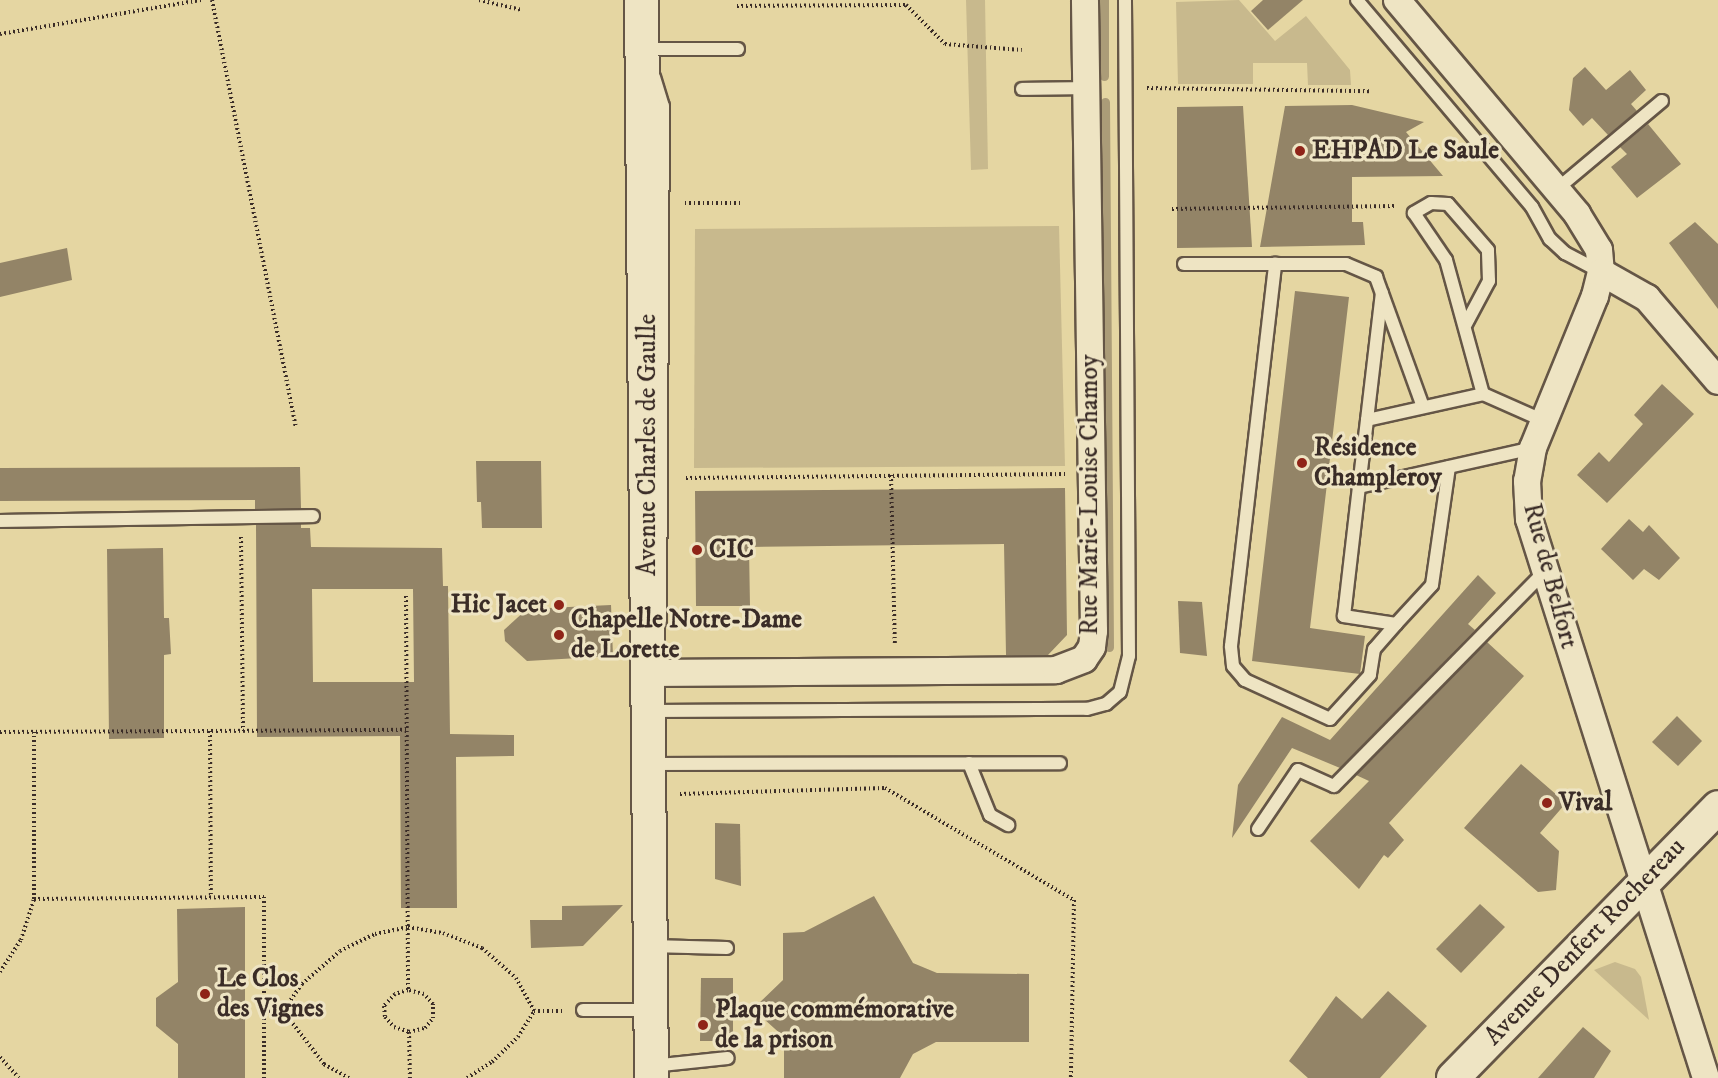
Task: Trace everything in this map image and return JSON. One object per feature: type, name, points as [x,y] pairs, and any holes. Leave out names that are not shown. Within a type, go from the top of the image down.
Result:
[{"type":"main road","name":"Avenue Charles de Gaulle","points":[[645,19],[651,1072]]},
{"type":"street","name":"Rue Marie-Louise Chamoy","points":[[649,663],[895,670],[1056,670],[1084,658],[1092,647],[1094,631],[1085,0]]},
{"type":"street","points":[[1397,0],[1589,230],[1599,250],[1601,272],[1647,298],[1718,381]]},
{"type":"street","name":"Rue de Belfort","points":[[1601,272],[1595,296],[1542,420],[1533,448],[1527,481],[1529,519],[1642,882],[1670,957],[1706,1078]]},
{"type":"street","name":"Avenue Denfert Rochereau","points":[[1453,1078],[1642,882],[1718,807]]},
{"type":"lane","points":[[649,711],[1087,709],[1106,704],[1120,692],[1127,676],[1129,656],[1125,0]]},
{"type":"lane","points":[[1357,0],[1532,207],[1550,239],[1565,253],[1601,272]]},
{"type":"lane","points":[[645,19],[738,50]]},
{"type":"lane","points":[[1022,89],[1085,88]]},
{"type":"lane","points":[[1557,189],[1662,101]]},
{"type":"lane","points":[[1466,324],[1489,281],[1488,250],[1448,204],[1431,203],[1414,213],[1446,260],[1466,324],[1483,394]]},
{"type":"lane","points":[[1184,264],[1357,266],[1376,277],[1382,288],[1423,407]]},
{"type":"lane","points":[[1275,264],[1231,646],[1233,666],[1245,680],[1330,719],[1370,675],[1374,649],[1432,585],[1449,467]]},
{"type":"lane","points":[[1382,288],[1344,616],[1396,624]]},
{"type":"lane","points":[[1367,420],[1483,394],[1542,420]]},
{"type":"lane","points":[[1359,487],[1533,448]]},
{"type":"lane","points":[[0,521],[313,516]]},
{"type":"lane","points":[[1258,829],[1298,770],[1334,786],[1545,571]]},
{"type":"lane","points":[[649,779],[969,763],[1060,763]]},
{"type":"lane","points":[[969,763],[990,814],[1008,825]]},
{"type":"lane","points":[[650,946],[727,948]]},
{"type":"lane","points":[[584,1011],[650,1010]]},
{"type":"lane","points":[[651,1072],[728,1058]]},
{"type":"path","points":[[0,34],[202,0]]},
{"type":"path","points":[[212,0],[296,428]]},
{"type":"path","points":[[479,0],[522,10]]},
{"type":"path","points":[[738,6],[906,5],[945,44],[1022,50]]},
{"type":"path","points":[[1147,88],[1372,91]]},
{"type":"path","points":[[685,203],[741,202]]},
{"type":"path","points":[[1172,209],[1396,206],[1414,213]]},
{"type":"path","points":[[686,478],[1091,474]]},
{"type":"path","points":[[891,475],[895,670]]},
{"type":"path","points":[[230,538],[241,537],[243,731]]},
{"type":"path","points":[[406,596],[408,990]]},
{"type":"path","points":[[0,732],[407,730]]},
{"type":"path","points":[[210,731],[211,897]]},
{"type":"path","points":[[0,972],[21,940],[34,899],[34,732]]},
{"type":"path","points":[[649,779],[885,788],[1074,900],[1071,1078]]},
{"type":"path","points":[[34,899],[264,897],[264,1078]]},
{"type":"path","points":[[283,1011],[302,984],[340,951],[375,934],[408,927],[443,933],[482,948],[516,978],[534,1011]]},
{"type":"path","points":[[408,990],[424,994],[433,1004],[433,1018],[425,1028],[409,1032],[394,1027],[385,1017],[384,1006],[395,994],[408,990]]},
{"type":"path","points":[[264,1011],[283,1011]]},
{"type":"path","points":[[283,1011],[324,1064],[349,1078]]},
{"type":"path","points":[[534,1011],[584,1011]]},
{"type":"path","points":[[467,1078],[492,1062],[518,1037],[534,1011]]},
{"type":"path","points":[[409,1032],[410,1078]]},
{"type":"path","points":[[0,1057],[18,1078]]},
{"type":"shaded area","points":[[966,0],[985,0],[988,169],[971,170]]},
{"type":"shaded area","points":[[1239,0],[1275,41],[1306,16],[1350,70],[1351,85],[1308,85],[1307,63],[1253,63],[1253,84],[1178,84],[1176,2]]},
{"type":"shaded area","points":[[1059,226],[1065,466],[694,468],[695,229]]},
{"type":"shaded area","points":[[1615,962],[1635,969],[1641,977],[1649,1020],[1594,970]]},
{"type":"building","points":[[1263,0],[1303,0],[1268,30],[1251,11]]},
{"type":"building","points":[[1585,67],[1606,90],[1630,70],[1646,90],[1631,104],[1637,111],[1608,135],[1592,118],[1583,126],[1569,110],[1573,78]]},
{"type":"building","points":[[1352,105],[1424,122],[1406,132],[1443,176],[1352,177],[1352,222],[1363,222],[1365,245],[1260,247],[1285,106]]},
{"type":"building","points":[[1243,106],[1252,247],[1177,248],[1177,107]]},
{"type":"building","points":[[1648,124],[1681,164],[1637,198],[1611,167],[1627,154],[1620,147]]},
{"type":"building","points":[[1695,222],[1718,244],[1718,309],[1669,243]]},
{"type":"building","points":[[67,248],[72,280],[0,297],[0,263]]},
{"type":"building","name":"Résidence Champleroy","points":[[1295,291],[1349,297],[1310,628],[1365,636],[1360,674],[1252,661]]},
{"type":"building","points":[[1662,384],[1694,414],[1607,503],[1577,475],[1599,452],[1609,462],[1643,424],[1634,415]]},
{"type":"building","points":[[476,461],[541,461],[542,528],[482,528],[481,502],[477,502]]},
{"type":"building","points":[[300,467],[301,508],[255,509],[255,500],[0,501],[0,468]]},
{"type":"building","points":[[1065,488],[1067,635],[1048,655],[1006,655],[1004,544],[749,547],[750,606],[696,606],[695,491]]},
{"type":"building","points":[[1629,519],[1643,532],[1649,525],[1680,558],[1659,580],[1644,569],[1633,580],[1601,549]]},
{"type":"building","points":[[301,524],[301,528],[310,528],[311,547],[442,548],[443,586],[448,586],[450,734],[514,735],[514,756],[456,757],[457,908],[401,908],[400,736],[257,737],[256,525]],"holes":[[[312,589],[413,589],[414,682],[313,682]]]},
{"type":"building","points":[[163,548],[164,618],[169,618],[171,654],[164,655],[164,738],[109,739],[107,549]]},
{"type":"building","points":[[1478,575],[1496,593],[1468,624],[1475,630],[1340,768],[1292,748],[1232,838],[1238,785],[1282,717],[1330,740]]},
{"type":"building","points":[[1178,601],[1202,602],[1207,656],[1180,653]]},
{"type":"building","name":"Chapelle Notre-Dame de Lorette","points":[[611,605],[613,656],[527,661],[505,641],[504,630],[527,609]]},
{"type":"building","points":[[1487,642],[1524,676],[1389,823],[1404,840],[1388,858],[1384,855],[1359,889],[1310,841],[1369,781],[1356,775]]},
{"type":"building","points":[[1677,716],[1702,741],[1678,766],[1652,742]]},
{"type":"building","points":[[1521,764],[1566,803],[1540,833],[1559,851],[1556,890],[1538,892],[1464,828]]},
{"type":"building","points":[[715,823],[740,824],[741,886],[715,879]]},
{"type":"building","points":[[874,896],[913,963],[937,973],[1029,974],[1029,1042],[936,1042],[913,1054],[900,1078],[784,1078],[784,1037],[753,1009],[783,980],[783,933],[804,932]]},
{"type":"building","points":[[1480,904],[1505,927],[1461,973],[1436,949]]},
{"type":"building","points":[[623,905],[583,946],[531,948],[530,920],[562,920],[562,906]]},
{"type":"building","name":"Le Clos des Vignes","points":[[245,907],[245,1078],[178,1078],[178,1044],[156,1026],[156,998],[178,982],[177,909]]},
{"type":"building","points":[[701,978],[733,978],[733,1041],[700,1041]]},
{"type":"building","points":[[1388,991],[1427,1026],[1380,1078],[1308,1078],[1289,1061],[1336,996],[1362,1019]]},
{"type":"building","points":[[1583,1027],[1611,1051],[1594,1078],[1538,1078]]},
{"type":"waterway","points":[[1104,0],[1104,76]]},
{"type":"waterway","points":[[1105,102],[1109,647]]},
{"type":"place","name":"EHPAD Le Saule","points":[[1300,151]]},
{"type":"place","name":"Résidence Champleroy","points":[[1302,463]]},
{"type":"place","name":"CIC","points":[[697,550]]},
{"type":"place","name":"Hic Jacet","points":[[559,605]]},
{"type":"place","name":"Chapelle Notre-Dame de Lorette","points":[[559,635]]},
{"type":"place","name":"Vival","points":[[1547,803]]},
{"type":"place","name":"Le Clos des Vignes","points":[[205,994]]},
{"type":"place","name":"Plaque commémorative de la prison","points":[[703,1025]]}]
